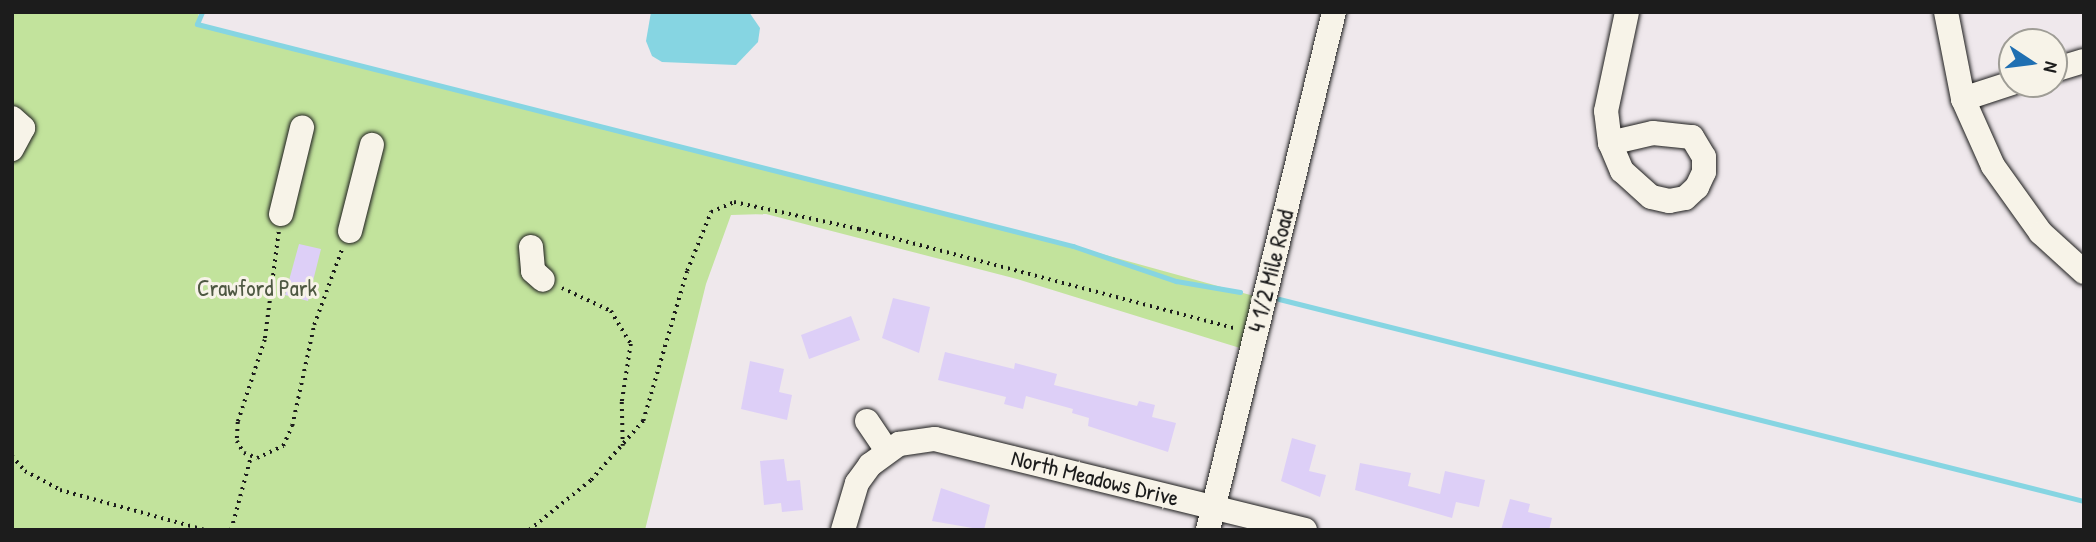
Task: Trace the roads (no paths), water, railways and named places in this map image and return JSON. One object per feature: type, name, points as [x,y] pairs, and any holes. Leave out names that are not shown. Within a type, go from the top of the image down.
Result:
[{"type":"street","name":"4 1/2 Mile Road","points":[[1211,518],[1334,12]]},
{"type":"street","points":[[1610,143],[1606,111],[1627,12]]},
{"type":"street","points":[[1946,12],[1963,99],[1993,166],[2015,201],[2084,272]]},
{"type":"street","points":[[1963,99],[1998,88]]},
{"type":"street","points":[[12,118],[23,128],[12,149]]},
{"type":"street","points":[[281,214],[302,128]]},
{"type":"street","points":[[349,231],[372,145]]},
{"type":"street","points":[[531,247],[533,271],[543,280]]},
{"type":"street","points":[[843,530],[857,483],[887,451],[867,421]]},
{"type":"street","name":"North Meadows Drive","points":[[887,451],[914,440],[943,440],[1211,518],[1305,530]]},
{"type":"water","points":[[651,12],[749,12],[760,28],[758,42],[736,65],[662,62],[652,56],[646,41]]},
{"type":"waterway","points":[[202,12],[197,24],[1073,246],[1176,281],[1240,292]]},
{"type":"waterway","points":[[1279,299],[2084,501]]},
{"type":"park label","name":"Crawford Park","points":[[257,288]]}]
